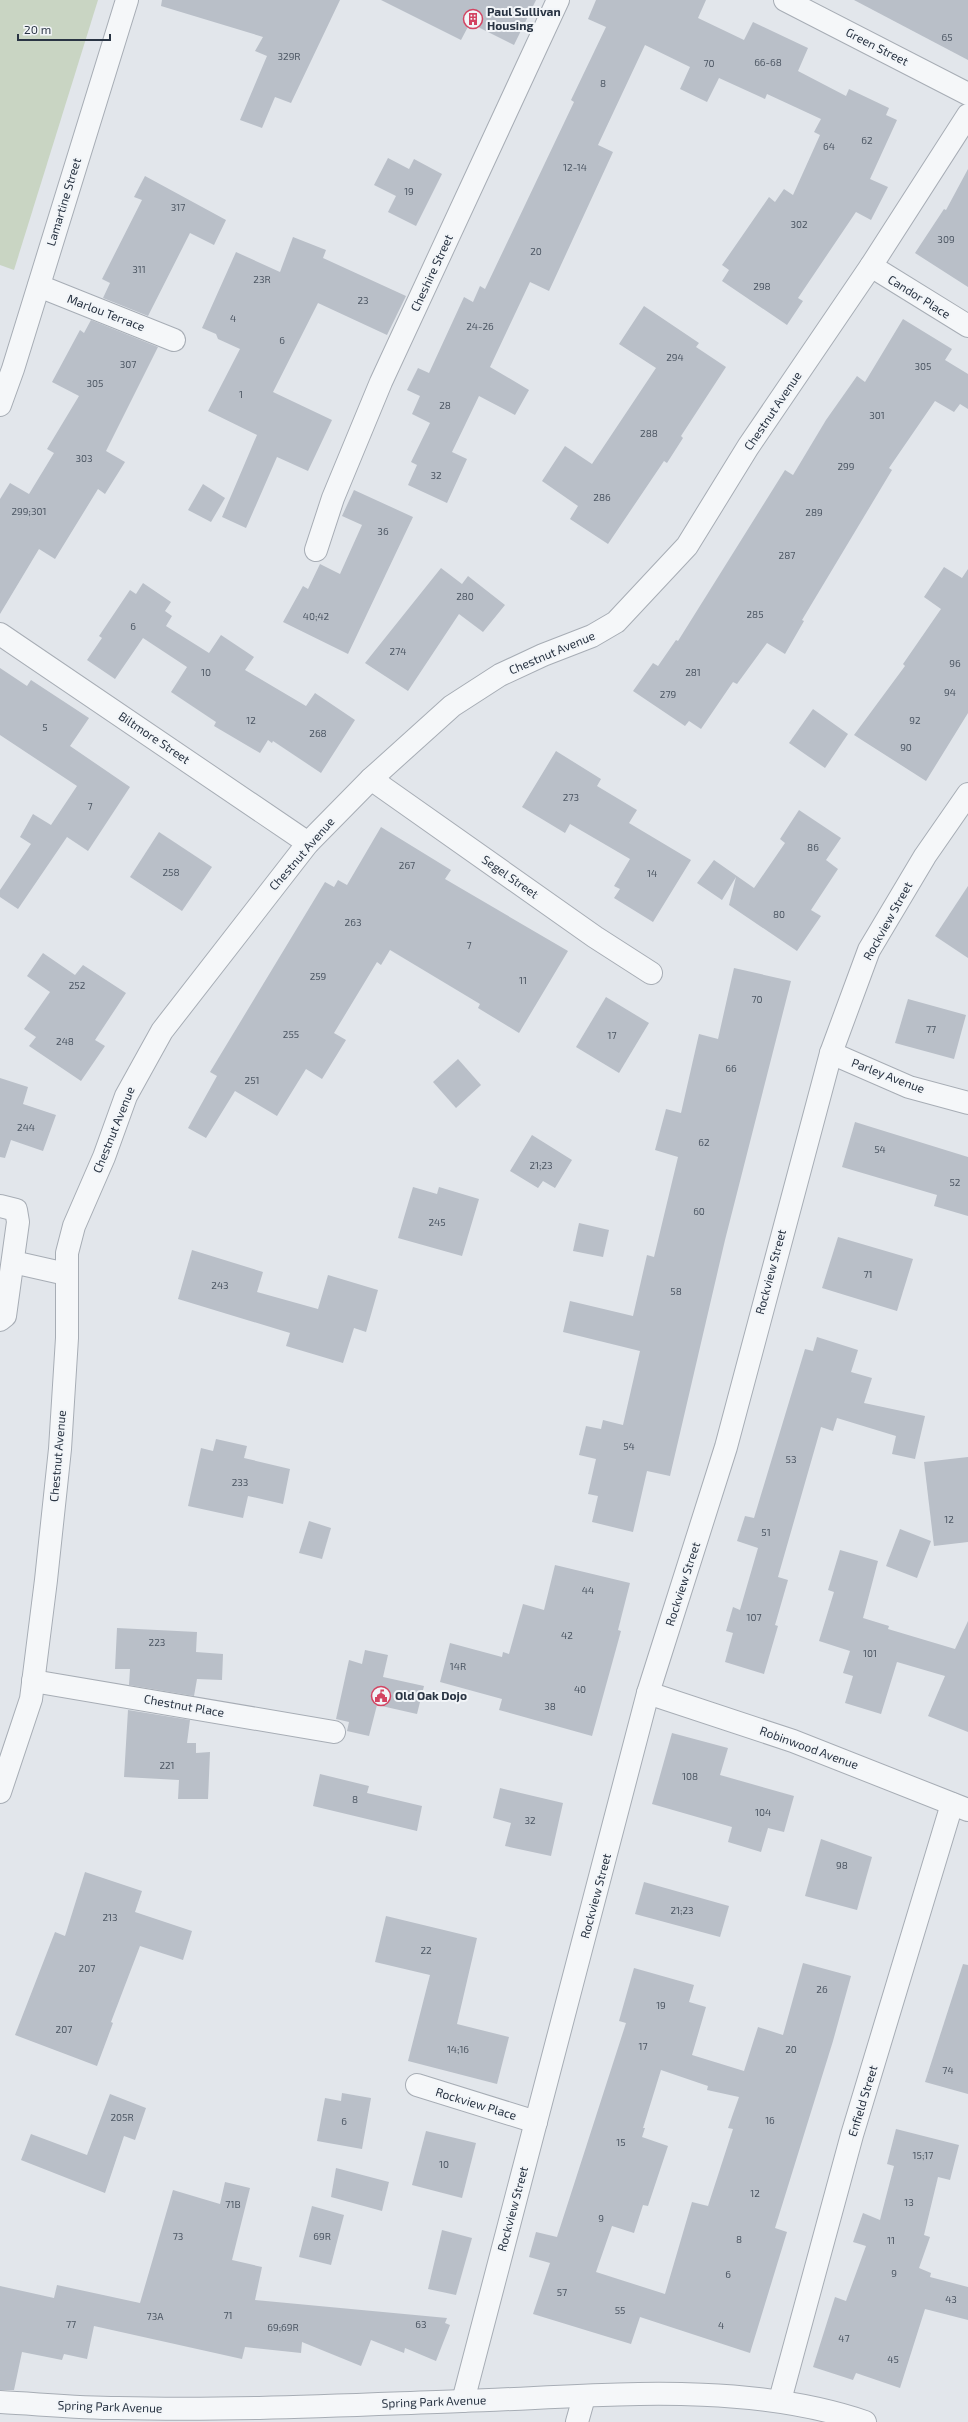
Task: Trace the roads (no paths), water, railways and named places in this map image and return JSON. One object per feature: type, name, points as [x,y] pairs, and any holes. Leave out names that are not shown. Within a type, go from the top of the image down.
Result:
[{"type":"street","name":"Lamartine Street","points":[[0,405],[39,286],[127,0]]},
{"type":"street","name":"Cheshire Street","points":[[316,550],[333,498],[382,382],[558,0]]},
{"type":"street","name":"Green Street","points":[[785,0],[968,94]]},
{"type":"street","name":"Chestnut Avenue","points":[[0,1792],[31,1699],[60,1448],[67,1338],[67,1253],[74,1226],[104,1157],[126,1096],[162,1031],[216,958],[308,843],[371,779],[452,706],[500,675],[543,654],[592,636],[616,622],[688,546],[748,447],[872,266],[968,115]]},
{"type":"street","name":"Candor Place","points":[[872,266],[968,326]]},
{"type":"street","name":"Marlou Terrace","points":[[39,286],[174,340]]},
{"type":"street","name":"Biltmore Street","points":[[0,634],[308,843]]},
{"type":"street","name":"Segel Street","points":[[371,779],[595,937],[651,973]]},
{"type":"street","name":"Rockview Street","points":[[463,2401],[648,1693],[726,1447],[831,1053],[869,950],[925,856],[968,794]]},
{"type":"street","name":"Parley Avenue","points":[[831,1053],[909,1087],[968,1103]]},
{"type":"street","points":[[0,1206],[16,1210],[18,1222],[5,1316],[0,1320]]},
{"type":"street","points":[[13,1262],[66,1274]]},
{"type":"street","name":"Chestnut Place","points":[[33,1681],[334,1732]]},
{"type":"street","name":"Robinwood Avenue","points":[[648,1693],[793,1742],[960,1807]]},
{"type":"street","name":"Enfield Street","points":[[780,2400],[852,2134],[960,1807]]},
{"type":"street","name":"Rockview Place","points":[[417,2085],[536,2122]]},
{"type":"street","name":"Spring Park Avenue","points":[[0,2402],[234,2415],[463,2401],[707,2395],[780,2400],[832,2412],[865,2422]]},
{"type":"street","points":[[577,2422],[584,2397]]},
{"type":"place","name":"Paul Sullivan Housing","points":[[473,19]]},
{"type":"place","name":"Old Oak Dojo","points":[[381,1696]]}]
